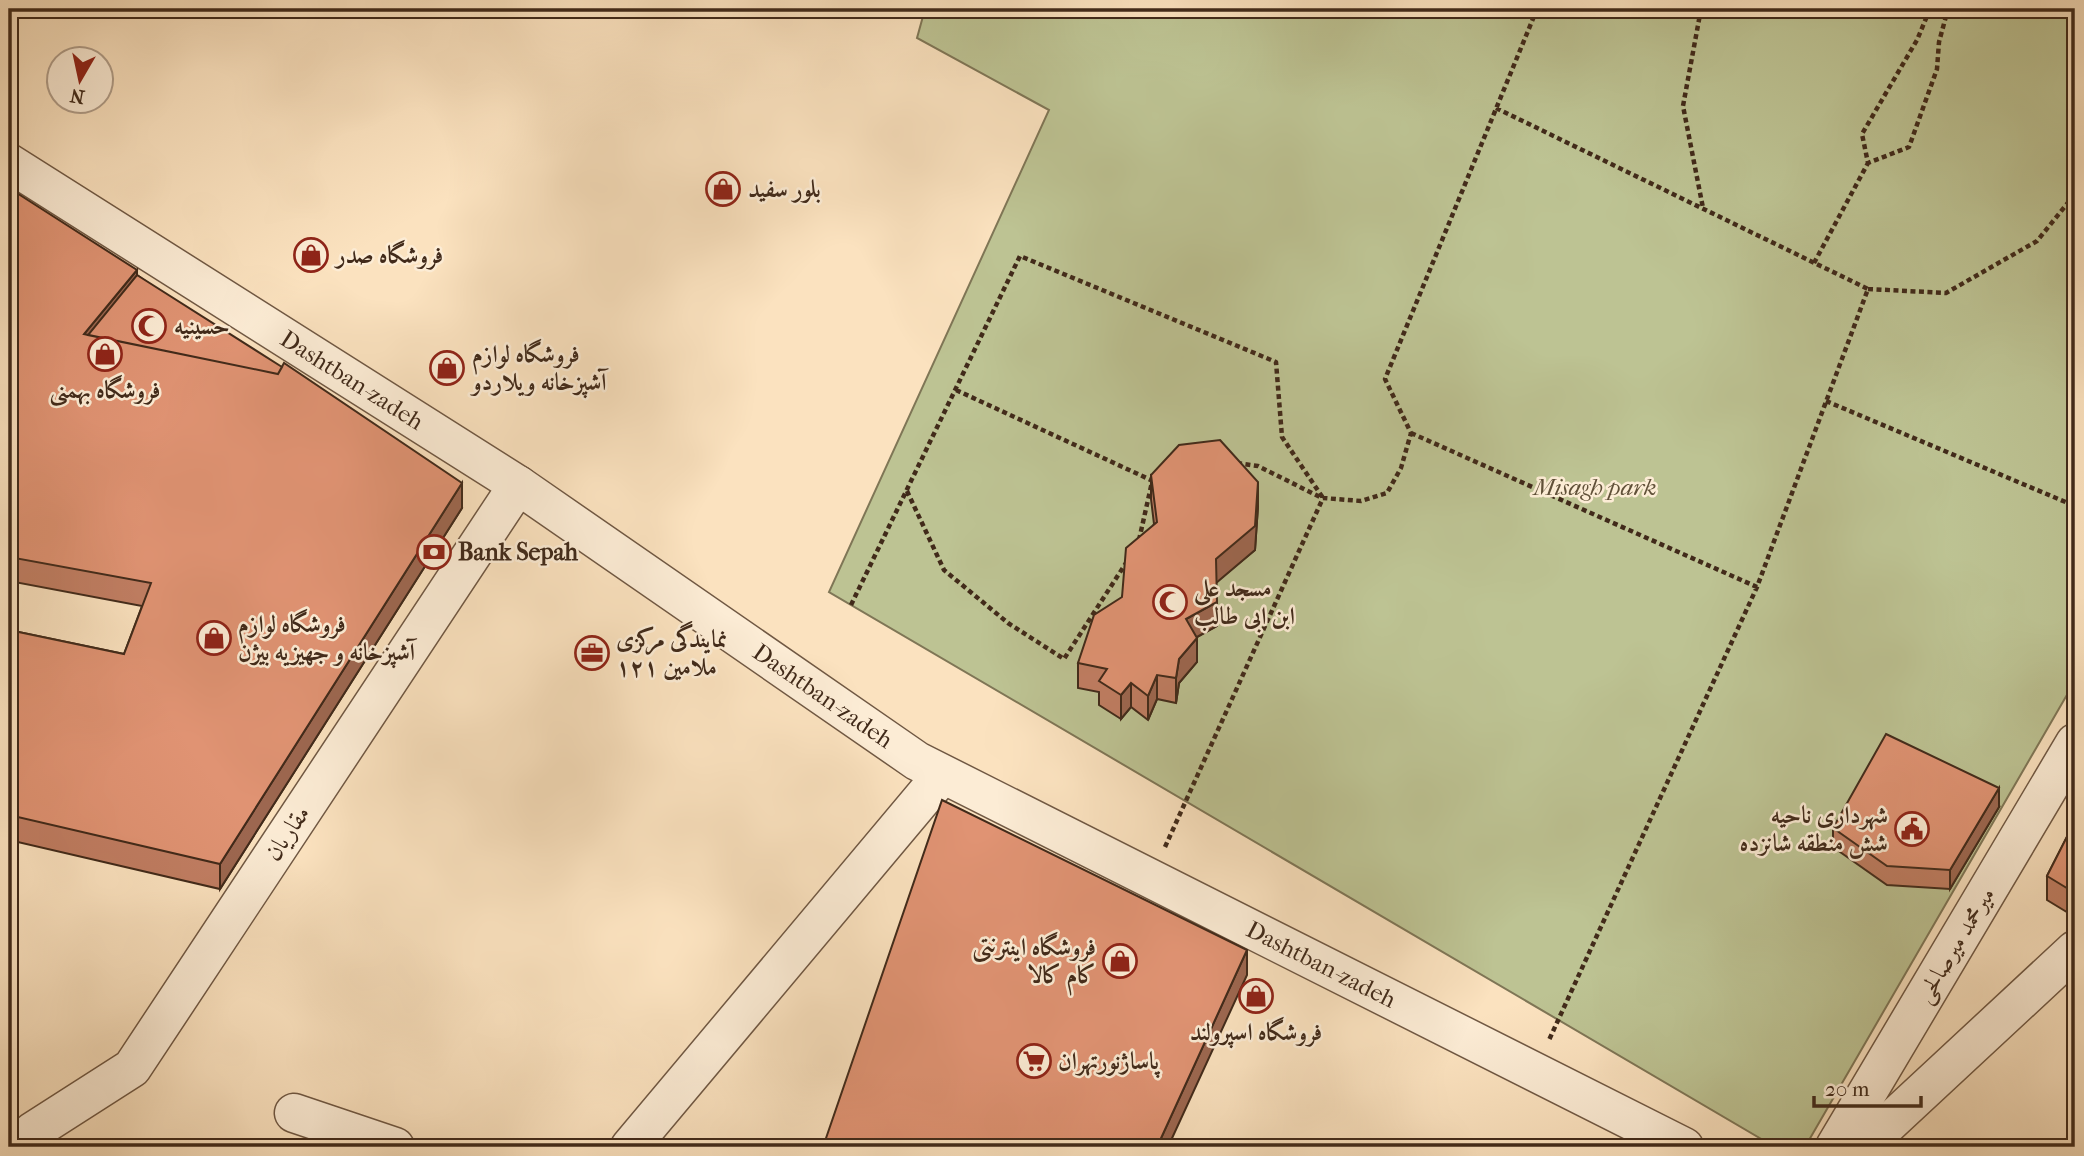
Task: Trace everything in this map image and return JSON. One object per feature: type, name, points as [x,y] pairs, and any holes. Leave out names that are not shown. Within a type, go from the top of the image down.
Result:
[{"type":"street","name":"Dashtban-zadeh","points":[[9,163],[518,485],[917,761],[1684,1147]]},
{"type":"street","name":"مقاریان","points":[[24,1147],[32,1132],[132,1068],[518,485]]},
{"type":"street","name":"میرمحمد میرصالحی","points":[[1835,1147],[2075,743]]},
{"type":"street","points":[[630,1147],[942,775]]},
{"type":"street","points":[[1863,1147],[2075,950]]},
{"type":"street","points":[[293,1114],[395,1147]]},
{"type":"path","points":[[1316,9],[1325,9]]},
{"type":"path","points":[[1537,9],[1385,379],[1411,433],[1756,587]]},
{"type":"path","points":[[1701,9],[1683,106],[1703,209]]},
{"type":"path","points":[[1814,263],[1868,163],[1862,134],[1917,40],[1930,9]]},
{"type":"path","points":[[1868,163],[1909,148],[1937,69],[1939,42],[1948,9]]},
{"type":"path","points":[[1496,108],[1868,289],[1946,293],[2037,241],[2075,194]]},
{"type":"path","points":[[851,605],[1020,256],[1276,362],[1282,437],[1323,498]]},
{"type":"path","points":[[1534,1072],[1756,587],[1868,289]]},
{"type":"path","points":[[956,390],[1152,482]]},
{"type":"path","points":[[1826,401],[2075,506]]},
{"type":"path","points":[[1230,462],[1258,466],[1323,498],[1362,501],[1387,493],[1401,468],[1411,433]]},
{"type":"path","points":[[1138,545],[1152,482],[1161,476]]},
{"type":"path","points":[[907,490],[944,570],[1008,623],[1064,659],[1130,557]]},
{"type":"path","points":[[1151,879],[1323,498]]},
{"type":"green space","name":"Misagh park","points":[[925,9],[2075,9],[2075,681],[1805,1147],[1775,1147],[829,592],[1049,110],[917,38]]},
{"type":"building","points":[[9,188],[137,270],[84,334],[278,374],[284,363],[462,483],[220,864],[9,815],[9,630],[124,654],[151,583],[9,557]]},
{"type":"building","points":[[137,275],[282,367],[278,374],[88,335]]},
{"type":"building","name":"مسجد علی ابن ابی طالب","points":[[1220,440],[1258,482],[1255,526],[1216,559],[1217,602],[1186,619],[1197,638],[1179,659],[1176,678],[1157,675],[1148,696],[1131,683],[1121,695],[1099,681],[1107,669],[1078,663],[1094,615],[1122,597],[1126,548],[1157,522],[1151,475],[1179,445]]},
{"type":"building","points":[[1886,734],[1999,788],[1950,870],[1887,866],[1833,828]]},
{"type":"building","name":"پاساژنورتهران","points":[[942,800],[1247,950],[1157,1147],[823,1147]]},
{"type":"building","points":[[2075,821],[2075,893],[2047,876]]},
{"type":"place","name":"بلور سفید","points":[[723,189]]},
{"type":"place","name":"فروشگاه صدر","points":[[311,255]]},
{"type":"place","name":"حسینیه","points":[[149,326]]},
{"type":"place","name":"فروشگاه بهمنی","points":[[105,354]]},
{"type":"place","name":"فروشگاه لوازم آشپزخانه ویلاردو","points":[[447,368]]},
{"type":"place","name":"Bank Sepah","points":[[434,552]]},
{"type":"place","name":"مسجد علی ابن ابی طالب","points":[[1170,602]]},
{"type":"place","name":"فروشگاه لوازم آشپزخانه و جهیزیه بیژن","points":[[214,638]]},
{"type":"place","name":"نمایندگی مرکزی ملامین ۱۲۱","points":[[592,653]]},
{"type":"place","name":"شهرداری ناحیه شش منطقه شانزده","points":[[1912,829]]},
{"type":"place","name":"فروشگاه اینترنتی کام کالا","points":[[1120,961]]},
{"type":"place","name":"فروشگاه اسپرولند","points":[[1256,996]]},
{"type":"place","name":"پاساژنورتهران","points":[[1034,1061]]}]
